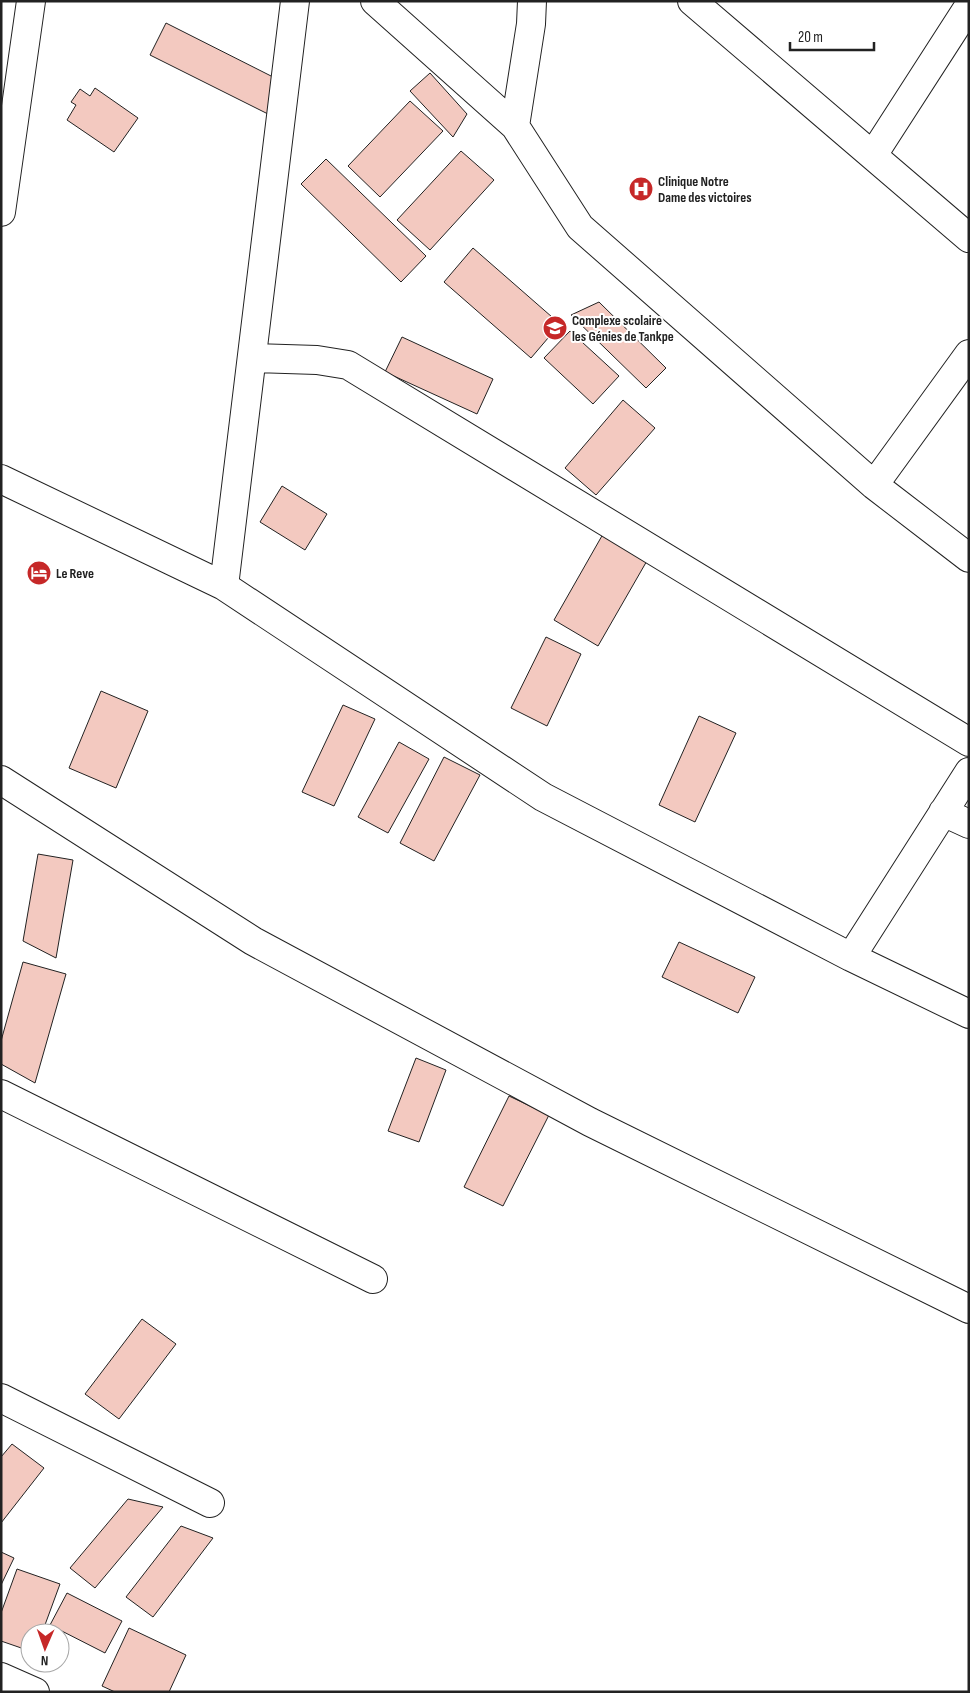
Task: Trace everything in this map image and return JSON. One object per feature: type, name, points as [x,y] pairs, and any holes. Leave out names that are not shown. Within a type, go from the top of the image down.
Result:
[{"type":"street","points":[[1,212],[31,1]]},
{"type":"street","points":[[224,586],[295,1]]},
{"type":"street","points":[[375,1],[515,126],[580,228],[874,485],[969,558]]},
{"type":"street","points":[[515,126],[531,24],[532,1]]},
{"type":"street","points":[[692,1],[969,238]]},
{"type":"street","points":[[873,155],[969,6]]},
{"type":"street","points":[[874,485],[969,354]]},
{"type":"street","points":[[252,358],[317,360],[348,365],[969,742]]},
{"type":"street","points":[[1,479],[224,586],[543,797],[851,957],[969,1014]]},
{"type":"street","points":[[851,957],[969,772]]},
{"type":"street","points":[[1,780],[253,941],[590,1122],[969,1309]]},
{"type":"street","points":[[943,812],[969,824]]},
{"type":"street","points":[[1,1094],[373,1279]]},
{"type":"street","points":[[1,1398],[210,1503]]},
{"type":"street","points":[[1,1677],[35,1692]]},
{"type":"building","points":[[166,23],[275,78],[270,115],[150,55]]},
{"type":"building","points":[[430,73],[467,114],[453,137],[410,91]]},
{"type":"building","points":[[95,88],[138,118],[114,152],[67,120],[76,105],[71,102],[80,89],[90,96]]},
{"type":"building","points":[[410,101],[443,131],[380,197],[348,166]]},
{"type":"building","points":[[461,151],[494,180],[430,250],[397,220]]},
{"type":"building","points":[[326,159],[426,256],[401,282],[301,184]]},
{"type":"building","points":[[473,248],[560,324],[531,358],[444,282]]},
{"type":"building","points":[[599,302],[666,368],[646,388],[571,315]]},
{"type":"building","points":[[570,331],[619,376],[593,404],[544,358]]},
{"type":"building","points":[[402,337],[493,379],[477,414],[385,372]]},
{"type":"building","points":[[623,400],[655,428],[596,495],[565,468]]},
{"type":"building","points":[[282,486],[327,514],[305,550],[260,522]]},
{"type":"building","points":[[603,534],[648,559],[598,646],[554,620]]},
{"type":"building","points":[[546,637],[581,654],[547,726],[511,708]]},
{"type":"building","points":[[101,691],[148,711],[116,788],[69,768]]},
{"type":"building","points":[[343,705],[375,719],[334,806],[302,792]]},
{"type":"building","points":[[699,716],[736,733],[695,822],[659,805]]},
{"type":"building","points":[[399,742],[429,759],[388,833],[358,817]]},
{"type":"building","points":[[444,757],[480,775],[434,861],[400,843]]},
{"type":"building","points":[[38,854],[73,860],[56,958],[23,941]]},
{"type":"building","points":[[679,942],[755,977],[738,1013],[662,977]]},
{"type":"building","points":[[23,962],[66,974],[35,1083],[1,1064],[1,1041]]},
{"type":"building","points":[[416,1058],[446,1070],[419,1142],[388,1131]]},
{"type":"building","points":[[509,1096],[549,1115],[503,1206],[464,1187]]},
{"type":"building","points":[[142,1319],[176,1344],[119,1419],[85,1394]]},
{"type":"building","points":[[12,1444],[44,1468],[1,1523],[1,1457]]},
{"type":"building","points":[[128,1499],[163,1507],[95,1588],[70,1568]]},
{"type":"building","points":[[181,1526],[213,1538],[153,1617],[126,1597]]},
{"type":"building","points":[[1,1552],[14,1558],[1,1585]]},
{"type":"building","points":[[17,1569],[60,1584],[46,1623],[20,1623],[20,1648],[1,1641],[1,1613]]},
{"type":"building","points":[[67,1593],[122,1621],[105,1653],[70,1635],[70,1623],[51,1623]]},
{"type":"building","points":[[129,1628],[186,1655],[169,1692],[115,1692],[102,1686]]},
{"type":"place","name":"Clinique Notre Dame des victoires","points":[[641,189]]},
{"type":"place","name":"Complexe scolaire les Génies de Tankpe","points":[[555,328]]},
{"type":"place","name":"Le Reve","points":[[39,573]]}]
